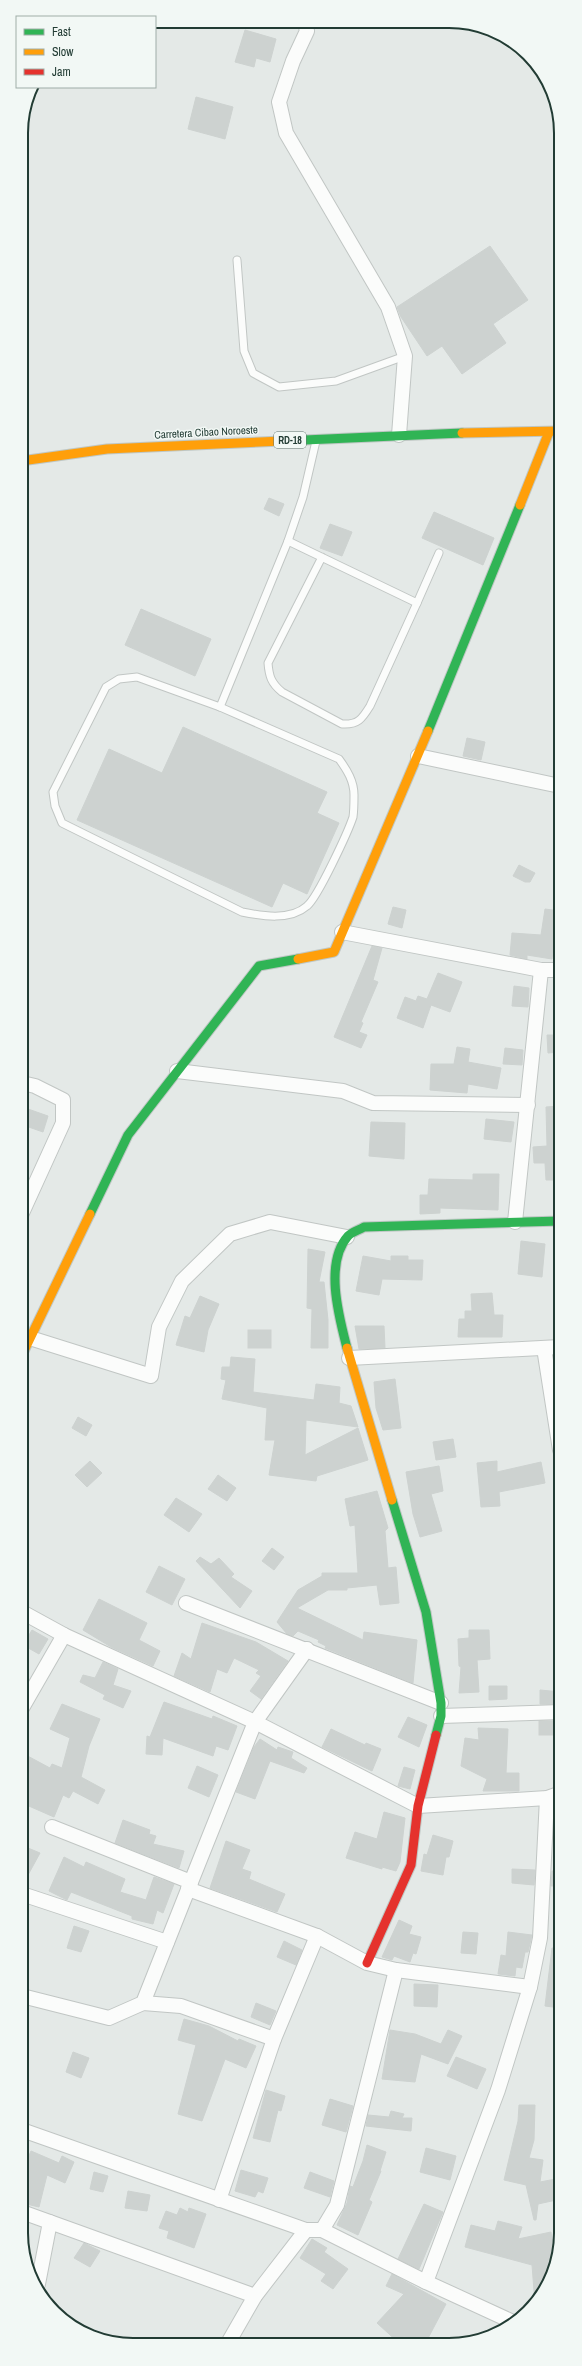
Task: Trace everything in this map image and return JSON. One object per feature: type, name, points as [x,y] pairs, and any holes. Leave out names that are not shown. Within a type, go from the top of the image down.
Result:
[{"type":"street","points":[[307,28],[307,31],[293,61],[279,102],[286,133],[388,308],[406,356],[400,435]]},
{"type":"street","points":[[28,1342],[128,1134],[259,966],[334,952],[418,756],[549,432]]},
{"type":"street","name":"Carretera Cibao Noroeste","points":[[28,460],[107,449],[400,435],[554,432]]},
{"type":"street","points":[[418,756],[554,785]]},
{"type":"street","points":[[342,932],[541,970],[554,970]]},
{"type":"street","points":[[515,1222],[541,970]]},
{"type":"street","points":[[177,1071],[343,1091],[373,1103],[528,1104]]},
{"type":"street","points":[[28,1084],[35,1086],[63,1100],[63,1123],[28,1200]]},
{"type":"street","points":[[367,1963],[412,1865],[418,1806],[441,1709],[426,1612],[349,1358],[339,1317],[335,1285],[337,1255],[347,1237],[364,1227],[554,1221]]},
{"type":"street","points":[[30,1338],[151,1376],[159,1327],[182,1281],[230,1234],[270,1222],[347,1237]]},
{"type":"street","points":[[349,1358],[554,1347]]},
{"type":"street","points":[[544,1348],[554,1412]]},
{"type":"street","points":[[186,1603],[307,1649],[441,1709],[554,1712]]},
{"type":"street","points":[[28,1615],[64,1635],[255,1722],[418,1806],[554,1795],[540,1938],[530,1987],[498,2090],[426,2282]]},
{"type":"street","points":[[28,1698],[64,1635]]},
{"type":"street","points":[[143,2003],[255,1722],[307,1649]]},
{"type":"street","points":[[52,1827],[317,1936],[367,1963],[396,1970],[530,1987]]},
{"type":"street","points":[[28,1896],[167,1942]]},
{"type":"street","points":[[219,2200],[274,2039],[317,1936]]},
{"type":"street","points":[[322,2230],[337,2205],[396,1970]]},
{"type":"street","points":[[28,1998],[109,2018],[143,2003],[181,2006],[274,2039]]},
{"type":"street","points":[[28,2132],[306,2230],[322,2230],[426,2282],[508,2320]]},
{"type":"street","points":[[28,2214],[255,2296]]},
{"type":"street","points":[[39,2279],[50,2222]]},
{"type":"street","points":[[231,2338],[255,2296],[306,2230]]},
{"type":"lane","points":[[237,260],[244,351],[253,373],[279,387],[336,381],[406,356]]},
{"type":"lane","points":[[220,707],[288,541],[303,496],[317,439]]},
{"type":"lane","points":[[288,541],[418,602]]},
{"type":"lane","points":[[322,557],[268,662],[268,674],[273,685],[282,692],[342,724],[353,724],[361,720],[367,710],[418,602],[439,553]]},
{"type":"lane","points":[[137,677],[220,707],[339,759],[350,775],[355,794],[353,816],[318,894],[307,907],[286,915],[265,916],[242,912],[62,823],[55,806],[53,792],[106,687],[119,679],[137,677]]},
{"type":"building","points":[[245,30],[276,39],[270,62],[256,58],[254,67],[235,62]]},
{"type":"building","points":[[196,97],[233,107],[225,139],[188,129]]},
{"type":"building","points":[[490,246],[528,300],[493,324],[506,343],[462,374],[442,346],[427,356],[401,317],[397,307]]},
{"type":"building","points":[[269,498],[284,504],[279,516],[264,509]]},
{"type":"building","points":[[434,512],[494,538],[483,565],[422,538]]},
{"type":"building","points":[[330,524],[352,532],[342,556],[320,548]]},
{"type":"building","points":[[141,609],[211,639],[195,676],[125,645]]},
{"type":"building","points":[[183,727],[327,792],[317,813],[339,823],[307,894],[283,883],[272,907],[77,820],[109,749],[162,773]]},
{"type":"building","points":[[467,738],[485,742],[481,760],[463,756]]},
{"type":"building","points":[[519,865],[535,873],[530,882],[525,882],[513,876]]},
{"type":"building","points":[[393,907],[406,910],[402,928],[388,924]]},
{"type":"building","points":[[545,909],[554,910],[554,952],[552,959],[527,955],[527,959],[510,955],[512,933],[541,935]]},
{"type":"building","points":[[372,946],[382,948],[373,980],[378,982],[361,1022],[363,1023],[359,1032],[367,1035],[361,1048],[334,1037]]},
{"type":"building","points":[[438,973],[462,982],[450,1012],[431,1005],[423,1028],[397,1018],[405,997],[416,1001],[418,996],[427,999]]},
{"type":"building","points":[[514,986],[529,988],[528,1007],[512,1006]]},
{"type":"building","points":[[547,1035],[554,1035],[554,1052],[548,1053]]},
{"type":"building","points":[[457,1047],[470,1049],[468,1062],[501,1068],[497,1089],[468,1084],[467,1093],[430,1090],[431,1064],[454,1064]]},
{"type":"building","points":[[505,1048],[523,1050],[522,1065],[503,1064]]},
{"type":"building","points":[[554,1106],[554,1180],[546,1180],[545,1163],[534,1163],[533,1147],[547,1146],[546,1107]]},
{"type":"building","points":[[28,1109],[48,1116],[43,1132],[28,1127]]},
{"type":"building","points":[[486,1119],[514,1122],[511,1142],[484,1139]]},
{"type":"building","points":[[371,1122],[405,1123],[404,1159],[369,1156]]},
{"type":"building","points":[[473,1174],[499,1174],[498,1210],[440,1208],[440,1213],[420,1214],[420,1195],[428,1195],[429,1179],[473,1180]]},
{"type":"building","points":[[521,1241],[545,1244],[542,1277],[518,1274]]},
{"type":"building","points":[[308,1249],[325,1252],[319,1282],[324,1282],[328,1320],[328,1348],[311,1348],[312,1309],[307,1308]]},
{"type":"building","points":[[363,1256],[391,1261],[391,1256],[408,1256],[408,1260],[423,1260],[422,1280],[382,1279],[379,1295],[356,1291]]},
{"type":"building","points":[[492,1293],[494,1315],[503,1315],[502,1337],[458,1337],[459,1319],[465,1319],[465,1311],[472,1311],[471,1294]]},
{"type":"building","points":[[200,1296],[219,1304],[208,1330],[204,1352],[176,1345],[185,1316],[190,1318]]},
{"type":"building","points":[[355,1326],[384,1326],[385,1348],[359,1349]]},
{"type":"building","points":[[248,1330],[271,1330],[271,1348],[248,1348]]},
{"type":"building","points":[[231,1357],[255,1359],[253,1392],[314,1400],[316,1384],[340,1387],[339,1403],[351,1406],[358,1427],[306,1420],[305,1455],[358,1428],[368,1460],[317,1476],[316,1481],[269,1475],[275,1440],[265,1440],[267,1408],[222,1399],[226,1380],[221,1379],[222,1367],[230,1367]]},
{"type":"building","points":[[395,1379],[401,1428],[383,1430],[376,1408],[374,1382]]},
{"type":"building","points":[[78,1417],[92,1425],[86,1436],[72,1428]]},
{"type":"building","points":[[453,1439],[456,1457],[436,1460],[433,1442]]},
{"type":"building","points":[[90,1461],[102,1473],[87,1487],[75,1475]]},
{"type":"building","points":[[497,1461],[497,1472],[541,1462],[545,1483],[499,1492],[500,1506],[481,1507],[477,1463]]},
{"type":"building","points":[[439,1466],[443,1491],[431,1494],[442,1531],[420,1537],[413,1514],[406,1472]]},
{"type":"building","points":[[218,1475],[236,1488],[227,1501],[208,1489]]},
{"type":"building","points":[[377,1491],[388,1528],[385,1531],[388,1568],[396,1567],[399,1603],[380,1605],[377,1585],[347,1588],[347,1590],[328,1590],[297,1608],[363,1640],[364,1632],[417,1640],[413,1683],[325,1648],[326,1646],[318,1642],[319,1640],[298,1631],[293,1636],[287,1634],[277,1622],[298,1590],[322,1576],[322,1573],[358,1573],[355,1525],[350,1526],[345,1499]]},
{"type":"building","points":[[176,1498],[202,1514],[189,1532],[164,1515]]},
{"type":"building","points":[[272,1548],[284,1557],[274,1570],[262,1561]]},
{"type":"building","points":[[200,1557],[211,1564],[219,1558],[234,1574],[231,1577],[252,1591],[240,1608],[196,1561]]},
{"type":"building","points":[[159,1566],[185,1579],[172,1605],[146,1592]]},
{"type":"building","points":[[99,1599],[147,1623],[139,1640],[160,1651],[153,1666],[111,1647],[83,1630]]},
{"type":"building","points":[[202,1623],[256,1642],[288,1661],[261,1699],[250,1691],[261,1676],[256,1673],[259,1670],[234,1658],[227,1673],[217,1669],[210,1692],[174,1676],[182,1653],[191,1659]]},
{"type":"building","points":[[32,1630],[48,1639],[39,1654],[28,1648],[28,1637]]},
{"type":"building","points":[[469,1630],[489,1630],[490,1659],[477,1660],[479,1692],[459,1693],[461,1667],[459,1666],[458,1639],[469,1638]]},
{"type":"building","points":[[103,1662],[118,1669],[113,1685],[131,1691],[123,1708],[103,1699],[105,1695],[80,1682],[83,1675],[95,1678]]},
{"type":"building","points":[[489,1686],[507,1686],[507,1699],[489,1700]]},
{"type":"building","points":[[540,1690],[554,1691],[554,1704],[540,1704]]},
{"type":"building","points":[[164,1702],[212,1719],[213,1716],[237,1726],[228,1750],[216,1746],[213,1756],[163,1738],[162,1755],[146,1754],[147,1736],[150,1737]]},
{"type":"building","points":[[62,1704],[100,1719],[89,1746],[81,1777],[105,1790],[98,1804],[73,1791],[69,1798],[63,1795],[54,1817],[28,1806],[28,1756],[50,1768],[52,1764],[62,1768],[70,1738],[50,1729]]},
{"type":"building","points":[[408,1717],[427,1725],[419,1747],[398,1737]]},
{"type":"building","points":[[539,1721],[554,1721],[554,1735],[539,1735]]},
{"type":"building","points":[[478,1728],[508,1729],[506,1773],[519,1773],[519,1791],[483,1791],[487,1779],[461,1766],[465,1738],[479,1740]]},
{"type":"building","points":[[331,1729],[365,1745],[366,1743],[381,1749],[372,1771],[322,1747]]},
{"type":"building","points":[[260,1739],[277,1750],[278,1747],[293,1752],[291,1758],[307,1768],[304,1773],[270,1761],[255,1799],[236,1792],[254,1747]]},
{"type":"building","points":[[197,1766],[218,1775],[209,1797],[188,1788]]},
{"type":"building","points":[[404,1767],[415,1770],[410,1789],[398,1786]]},
{"type":"building","points":[[384,1812],[405,1818],[400,1862],[396,1871],[382,1867],[382,1869],[346,1858],[355,1832],[377,1839]]},
{"type":"building","points":[[123,1820],[150,1830],[149,1834],[156,1836],[153,1844],[184,1851],[179,1868],[115,1843]]},
{"type":"building","points":[[433,1835],[453,1841],[449,1857],[446,1857],[443,1875],[421,1871],[424,1854],[427,1855]]},
{"type":"building","points":[[226,1841],[250,1850],[242,1869],[251,1872],[249,1879],[285,1894],[277,1912],[210,1888]]},
{"type":"building","points":[[28,1848],[40,1853],[28,1875]]},
{"type":"building","points":[[64,1857],[84,1867],[86,1862],[125,1879],[120,1892],[146,1900],[154,1877],[174,1884],[163,1913],[157,1910],[153,1924],[132,1919],[132,1916],[71,1892],[67,1900],[49,1891]]},
{"type":"building","points":[[512,1869],[535,1870],[534,1885],[512,1883]]},
{"type":"building","points":[[552,1871],[554,1871],[554,1886],[551,1886]]},
{"type":"building","points":[[399,1920],[412,1926],[409,1934],[421,1937],[416,1954],[413,1953],[410,1962],[394,1956],[392,1960],[382,1957]]},
{"type":"building","points":[[74,1926],[89,1931],[81,1952],[67,1948]]},
{"type":"building","points":[[463,1932],[478,1933],[476,1954],[461,1953]]},
{"type":"building","points":[[508,1932],[532,1935],[528,1952],[525,1952],[522,1968],[516,1967],[515,1976],[498,1974],[501,1955],[506,1956]]},
{"type":"building","points":[[284,1941],[302,1950],[296,1965],[277,1957]]},
{"type":"building","points":[[552,1948],[554,1948],[554,2007],[545,2006]]},
{"type":"building","points":[[414,1984],[438,1985],[437,2007],[414,2006]]},
{"type":"building","points":[[256,2003],[276,2011],[270,2025],[251,2017]]},
{"type":"building","points":[[184,2019],[209,2026],[238,2041],[239,2039],[256,2046],[246,2068],[225,2059],[202,2121],[178,2114],[196,2045],[178,2040]]},
{"type":"building","points":[[390,2030],[415,2034],[441,2044],[448,2030],[462,2036],[448,2064],[421,2054],[415,2082],[382,2079]]},
{"type":"building","points":[[73,2052],[89,2058],[81,2078],[66,2072]]},
{"type":"building","points":[[456,2057],[486,2069],[477,2089],[447,2076]]},
{"type":"building","points":[[266,2090],[285,2096],[281,2111],[278,2110],[270,2142],[253,2138]]},
{"type":"building","points":[[330,2099],[353,2106],[346,2132],[322,2125]]},
{"type":"building","points":[[519,2105],[535,2105],[534,2140],[529,2158],[543,2160],[540,2182],[554,2179],[554,2201],[538,2204],[536,2220],[534,2220],[526,2185],[504,2180],[518,2121]]},
{"type":"building","points":[[391,2111],[404,2114],[402,2118],[412,2118],[411,2131],[366,2126],[368,2115],[389,2117]]},
{"type":"building","points":[[367,2145],[386,2152],[381,2171],[369,2200],[372,2202],[358,2235],[337,2225],[347,2203],[350,2186],[353,2187],[363,2161]]},
{"type":"building","points":[[426,2148],[456,2156],[450,2180],[420,2172]]},
{"type":"building","points":[[31,2151],[59,2163],[62,2156],[74,2162],[65,2183],[47,2175],[39,2207],[28,2204],[28,2158]]},
{"type":"building","points":[[241,2170],[268,2178],[263,2193],[258,2191],[255,2197],[235,2191]]},
{"type":"building","points":[[94,2172],[108,2176],[103,2192],[90,2189]]},
{"type":"building","points":[[310,2172],[334,2181],[330,2197],[304,2188]]},
{"type":"building","points":[[128,2191],[150,2195],[147,2211],[125,2208]]},
{"type":"building","points":[[424,2204],[443,2212],[419,2269],[398,2259]]},
{"type":"building","points":[[180,2208],[188,2212],[189,2208],[206,2214],[194,2248],[167,2238],[169,2231],[159,2228],[166,2211],[177,2215]]},
{"type":"building","points":[[498,2221],[522,2227],[518,2239],[551,2232],[552,2240],[554,2240],[550,2260],[546,2273],[534,2293],[532,2265],[465,2247],[471,2225],[495,2231]]},
{"type":"building","points":[[312,2239],[327,2248],[324,2252],[348,2269],[333,2289],[321,2281],[326,2274],[300,2258]]},
{"type":"building","points":[[84,2243],[100,2251],[90,2267],[74,2258]]},
{"type":"building","points":[[392,2274],[446,2304],[428,2338],[408,2338],[404,2336],[403,2338],[393,2338],[377,2323],[404,2294],[386,2286]]},
{"type":"traffic: fast","points":[[282,441],[462,433]]},
{"type":"traffic: fast","points":[[428,731],[520,505]]},
{"type":"traffic: fast","points":[[90,1214],[128,1135],[259,966],[298,959]]},
{"type":"traffic: fast","points":[[347,1348],[337,1306],[335,1275],[341,1247],[351,1233],[364,1227],[554,1221]]},
{"type":"traffic: fast","points":[[392,1500],[426,1612],[441,1703],[441,1716],[436,1735]]},
{"type":"traffic: slow","points":[[462,433],[554,431]]},
{"type":"traffic: slow","points":[[520,505],[549,432]]},
{"type":"traffic: slow","points":[[28,460],[107,449],[282,441]]},
{"type":"traffic: slow","points":[[298,959],[334,952],[428,731]]},
{"type":"traffic: slow","points":[[28,1343],[90,1214]]},
{"type":"traffic: slow","points":[[347,1348],[392,1500]]},
{"type":"traffic: jam","points":[[367,1963],[411,1865],[418,1806],[436,1735]]}]
